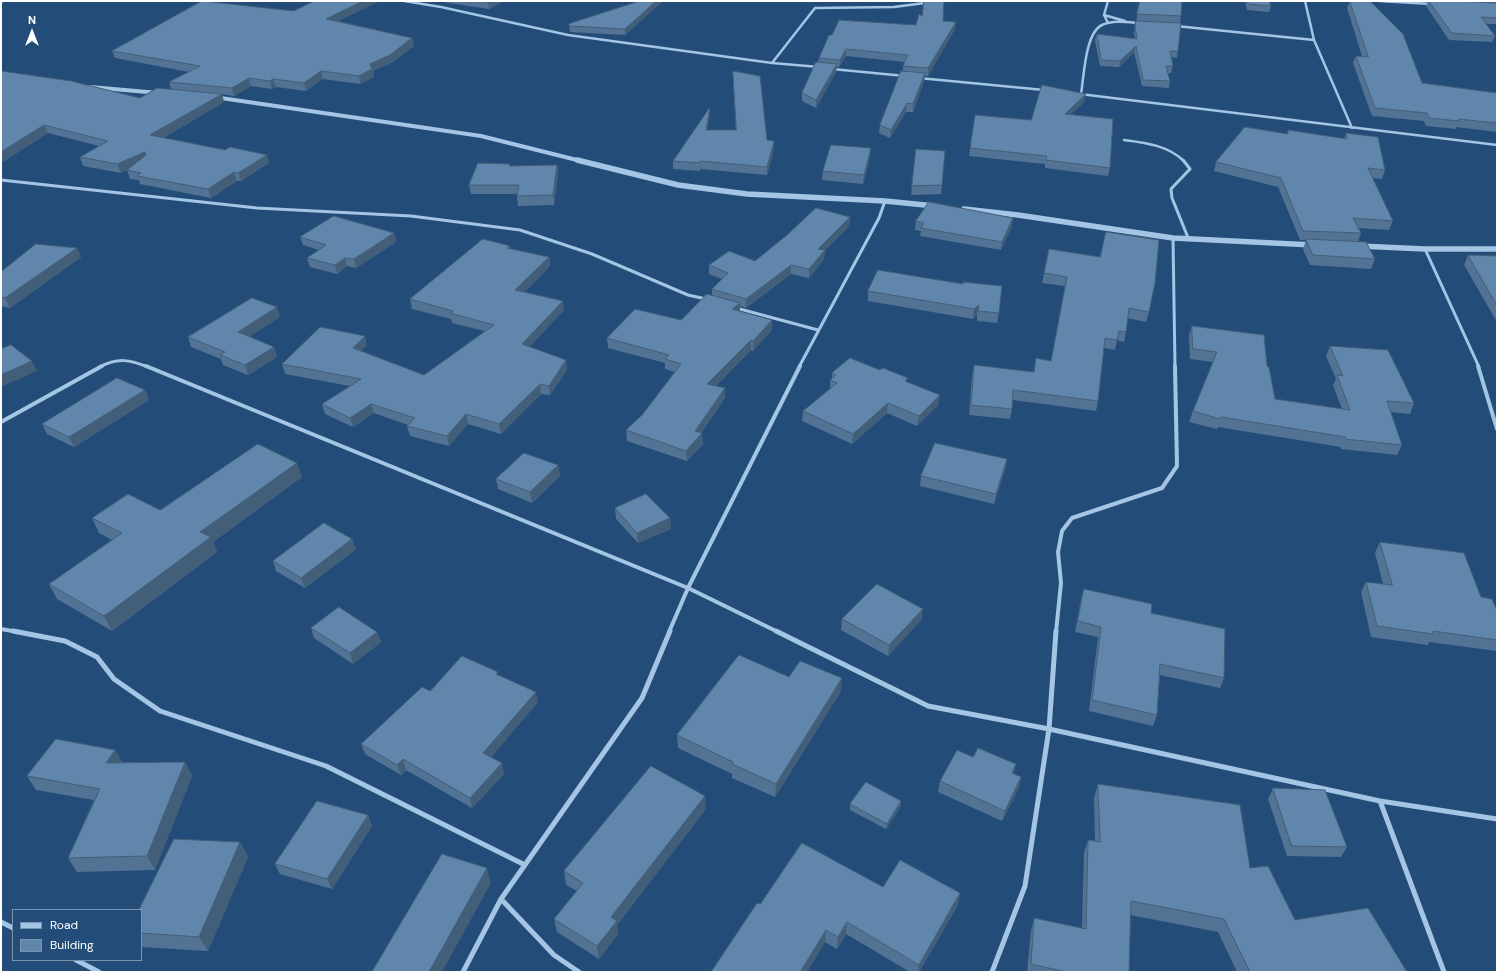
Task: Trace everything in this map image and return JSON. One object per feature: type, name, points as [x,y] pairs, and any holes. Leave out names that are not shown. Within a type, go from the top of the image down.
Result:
[{"type":"street","points":[[404,1],[568,35],[772,63],[820,68]]},
{"type":"street","points":[[772,63],[815,8],[898,8],[940,1]]},
{"type":"street","points":[[1108,1],[1104,15],[1108,23]]},
{"type":"street","points":[[1304,1],[1314,40],[1352,128]]},
{"type":"street","points":[[1379,1],[1434,4]]},
{"type":"street","points":[[1104,15],[1129,22]]},
{"type":"street","points":[[1081,94],[1091,40],[1098,27],[1108,23],[1145,23]]},
{"type":"street","points":[[1176,26],[1314,40]]},
{"type":"street","points":[[828,68],[907,76]]},
{"type":"street","points":[[915,77],[1050,91]]},
{"type":"street","points":[[83,87],[163,93]]},
{"type":"street","points":[[1074,93],[1497,145]]},
{"type":"street","points":[[210,97],[249,101],[482,136],[678,186],[747,194],[885,201],[940,206]]},
{"type":"street","points":[[1124,140],[1154,144],[1171,151],[1185,161],[1190,169],[1171,189],[1172,198],[1189,240]]},
{"type":"street","points":[[1,180],[257,208],[411,216],[520,230],[592,254],[688,294],[711,301]]},
{"type":"street","points":[[463,972],[501,899],[642,698],[688,588],[818,330],[879,218],[885,201]]},
{"type":"street","points":[[955,208],[1018,215],[1189,240],[1322,245]]},
{"type":"street","points":[[992,972],[1025,886],[1049,729],[1055,640],[1061,583],[1058,552],[1062,531],[1072,518],[1162,488],[1177,466],[1173,238]]},
{"type":"street","points":[[1354,246],[1425,249],[1497,248]]},
{"type":"street","points":[[1425,249],[1479,368],[1497,429]]},
{"type":"street","points":[[734,307],[818,330]]},
{"type":"street","points":[[1,422],[109,362],[131,360],[688,588],[928,706],[1049,729],[1380,801],[1497,819]]},
{"type":"street","points":[[1,629],[65,641],[97,657],[114,679],[160,711],[326,766],[525,865]]},
{"type":"street","points":[[1380,801],[1444,972]]},
{"type":"street","points":[[501,899],[554,955],[579,972]]},
{"type":"street","points":[[1,922],[12,928]]},
{"type":"street","points":[[78,961],[99,972]]},
{"type":"building","points":[[202,1],[294,11],[314,1],[363,1],[326,19],[412,38],[390,55],[370,64],[372,69],[359,76],[321,71],[304,83],[249,78],[232,88],[169,82],[200,66],[112,51]]},
{"type":"building","points":[[640,1],[656,1],[625,29],[569,26],[569,24]]},
{"type":"building","points":[[924,1],[944,1],[943,21],[956,22],[928,68],[903,66],[908,55],[846,49],[840,60],[819,58],[829,35],[832,35],[839,20],[916,25],[919,14],[922,16]]},
{"type":"building","points":[[1140,1],[1182,1],[1181,16],[1137,14]]},
{"type":"building","points":[[1248,1],[1269,1],[1271,6],[1248,4]]},
{"type":"building","points":[[1350,1],[1370,1],[1403,34],[1422,83],[1497,93],[1497,123],[1429,118],[1427,113],[1375,108],[1356,56],[1368,57]]},
{"type":"building","points":[[1429,1],[1497,3],[1497,18],[1481,17],[1495,36],[1452,33]]},
{"type":"building","points":[[1136,21],[1181,23],[1178,51],[1170,51],[1173,66],[1166,66],[1170,81],[1143,80],[1136,46],[1120,61],[1101,60],[1097,34],[1137,39],[1135,26]]},
{"type":"building","points":[[816,62],[837,64],[816,100],[802,93]]},
{"type":"building","points":[[1,71],[71,81],[140,98],[157,88],[222,94],[150,135],[225,150],[230,147],[267,155],[238,173],[234,172],[208,189],[137,176],[141,173],[127,170],[146,155],[145,152],[117,164],[80,157],[108,141],[44,125],[1,152]]},
{"type":"building","points":[[733,71],[760,76],[767,140],[774,141],[767,167],[700,161],[700,163],[673,161],[710,107],[706,130],[736,130]]},
{"type":"building","points":[[901,71],[925,73],[913,104],[907,103],[891,130],[880,125]]},
{"type":"building","points":[[1042,85],[1086,94],[1065,114],[1113,119],[1110,168],[1046,160],[1047,156],[970,148],[975,115],[1031,120]]},
{"type":"building","points":[[1245,127],[1288,134],[1288,130],[1347,139],[1346,133],[1378,137],[1385,170],[1368,168],[1393,221],[1353,218],[1361,233],[1303,231],[1281,178],[1216,162]]},
{"type":"building","points":[[831,145],[871,148],[864,175],[823,171]]},
{"type":"building","points":[[916,149],[945,151],[942,185],[912,186]]},
{"type":"building","points":[[478,163],[510,164],[509,166],[557,165],[553,195],[517,196],[519,185],[469,185]]},
{"type":"building","points":[[929,202],[1013,218],[1002,242],[921,228],[924,223],[916,221]]},
{"type":"building","points":[[816,208],[850,217],[818,249],[825,250],[809,269],[791,265],[746,299],[712,289],[728,273],[709,265],[729,251],[755,261],[787,235]]},
{"type":"building","points":[[334,216],[394,233],[354,259],[345,258],[335,265],[307,258],[326,245],[300,237]]},
{"type":"building","points":[[1106,232],[1159,240],[1155,283],[1149,312],[1129,308],[1126,332],[1119,331],[1117,340],[1105,338],[1098,401],[1013,390],[1012,409],[971,405],[974,365],[1034,372],[1036,358],[1051,361],[1067,277],[1044,273],[1049,249],[1100,257]]},
{"type":"building","points":[[483,239],[510,246],[507,248],[549,257],[515,290],[563,301],[522,344],[566,360],[549,386],[540,384],[499,424],[466,414],[447,436],[407,426],[415,418],[371,404],[350,418],[322,404],[361,379],[282,364],[320,327],[365,336],[353,348],[424,375],[494,325],[450,313],[453,311],[410,299]]},
{"type":"building","points":[[1306,239],[1366,242],[1375,259],[1313,255]]},
{"type":"building","points":[[36,244],[77,248],[5,298],[1,297],[1,272]]},
{"type":"building","points":[[1468,255],[1497,256],[1497,305]]},
{"type":"building","points":[[878,270],[963,284],[963,282],[1002,286],[999,313],[978,311],[979,305],[974,309],[868,291]]},
{"type":"building","points":[[707,294],[740,303],[732,309],[772,320],[753,341],[751,340],[707,384],[725,388],[695,431],[702,433],[686,451],[626,430],[642,415],[681,364],[665,359],[669,355],[607,338],[635,309],[681,320]]},
{"type":"building","points":[[252,298],[277,307],[238,332],[274,347],[245,365],[220,355],[225,352],[188,337]]},
{"type":"building","points":[[1192,326],[1264,335],[1267,366],[1269,367],[1275,399],[1350,410],[1337,375],[1343,376],[1330,346],[1388,350],[1414,403],[1387,401],[1402,445],[1345,439],[1345,437],[1221,417],[1220,419],[1193,411],[1217,352],[1193,349]]},
{"type":"building","points":[[11,345],[32,361],[1,375],[1,349]]},
{"type":"building","points":[[850,358],[880,370],[883,368],[908,378],[905,381],[940,395],[919,416],[888,403],[853,434],[803,411],[837,383],[830,380],[836,375],[832,373]]},
{"type":"building","points":[[117,378],[145,390],[69,437],[42,424]]},
{"type":"building","points":[[935,443],[1007,459],[996,494],[921,476]]},
{"type":"building","points":[[258,444],[297,463],[200,532],[211,537],[104,616],[49,584],[122,533],[92,518],[128,494],[160,510]]},
{"type":"building","points":[[524,453],[558,465],[530,492],[496,479]]},
{"type":"building","points":[[646,494],[670,518],[637,533],[615,508]]},
{"type":"building","points":[[324,523],[352,539],[301,578],[273,561]]},
{"type":"building","points":[[1380,542],[1464,553],[1481,597],[1492,599],[1497,611],[1497,640],[1433,631],[1433,634],[1377,626],[1366,582],[1392,585]]},
{"type":"building","points":[[877,584],[923,609],[889,645],[842,619]]},
{"type":"building","points":[[1084,589],[1152,604],[1151,613],[1225,629],[1224,678],[1160,664],[1157,715],[1092,700],[1101,627],[1078,621]]},
{"type":"building","points":[[339,607],[377,632],[350,653],[311,628]]},
{"type":"building","points":[[739,655],[789,677],[800,661],[842,678],[776,784],[732,764],[733,762],[677,735]]},
{"type":"building","points":[[462,656],[498,672],[496,674],[536,692],[483,753],[502,763],[470,798],[403,759],[397,765],[361,744],[422,687],[430,691]]},
{"type":"building","points":[[56,739],[115,750],[106,763],[185,762],[147,856],[68,858],[100,789],[27,776]]},
{"type":"building","points":[[978,748],[1016,764],[1012,773],[1021,777],[1005,811],[940,781],[957,750],[973,757]]},
{"type":"building","points":[[651,766],[705,796],[611,917],[617,921],[597,946],[554,919],[583,883],[564,871]]},
{"type":"building","points":[[866,782],[901,801],[887,824],[850,804]]},
{"type":"building","points":[[1098,784],[1240,805],[1250,868],[1268,866],[1295,920],[1368,908],[1407,972],[1250,972],[1224,919],[1131,901],[1129,972],[1067,972],[1031,964],[1034,918],[1086,929],[1088,840],[1100,842]]},
{"type":"building","points":[[1273,788],[1325,790],[1347,847],[1292,846]]},
{"type":"building","points":[[317,801],[368,815],[327,879],[275,864]]},
{"type":"building","points":[[174,839],[240,842],[199,937],[142,933],[142,909],[139,909]]},
{"type":"building","points":[[802,843],[883,887],[900,860],[960,893],[919,965],[847,922],[838,937],[826,930],[800,972],[711,972],[757,903],[760,904]]},
{"type":"building","points":[[442,854],[487,868],[429,972],[372,972]]}]
